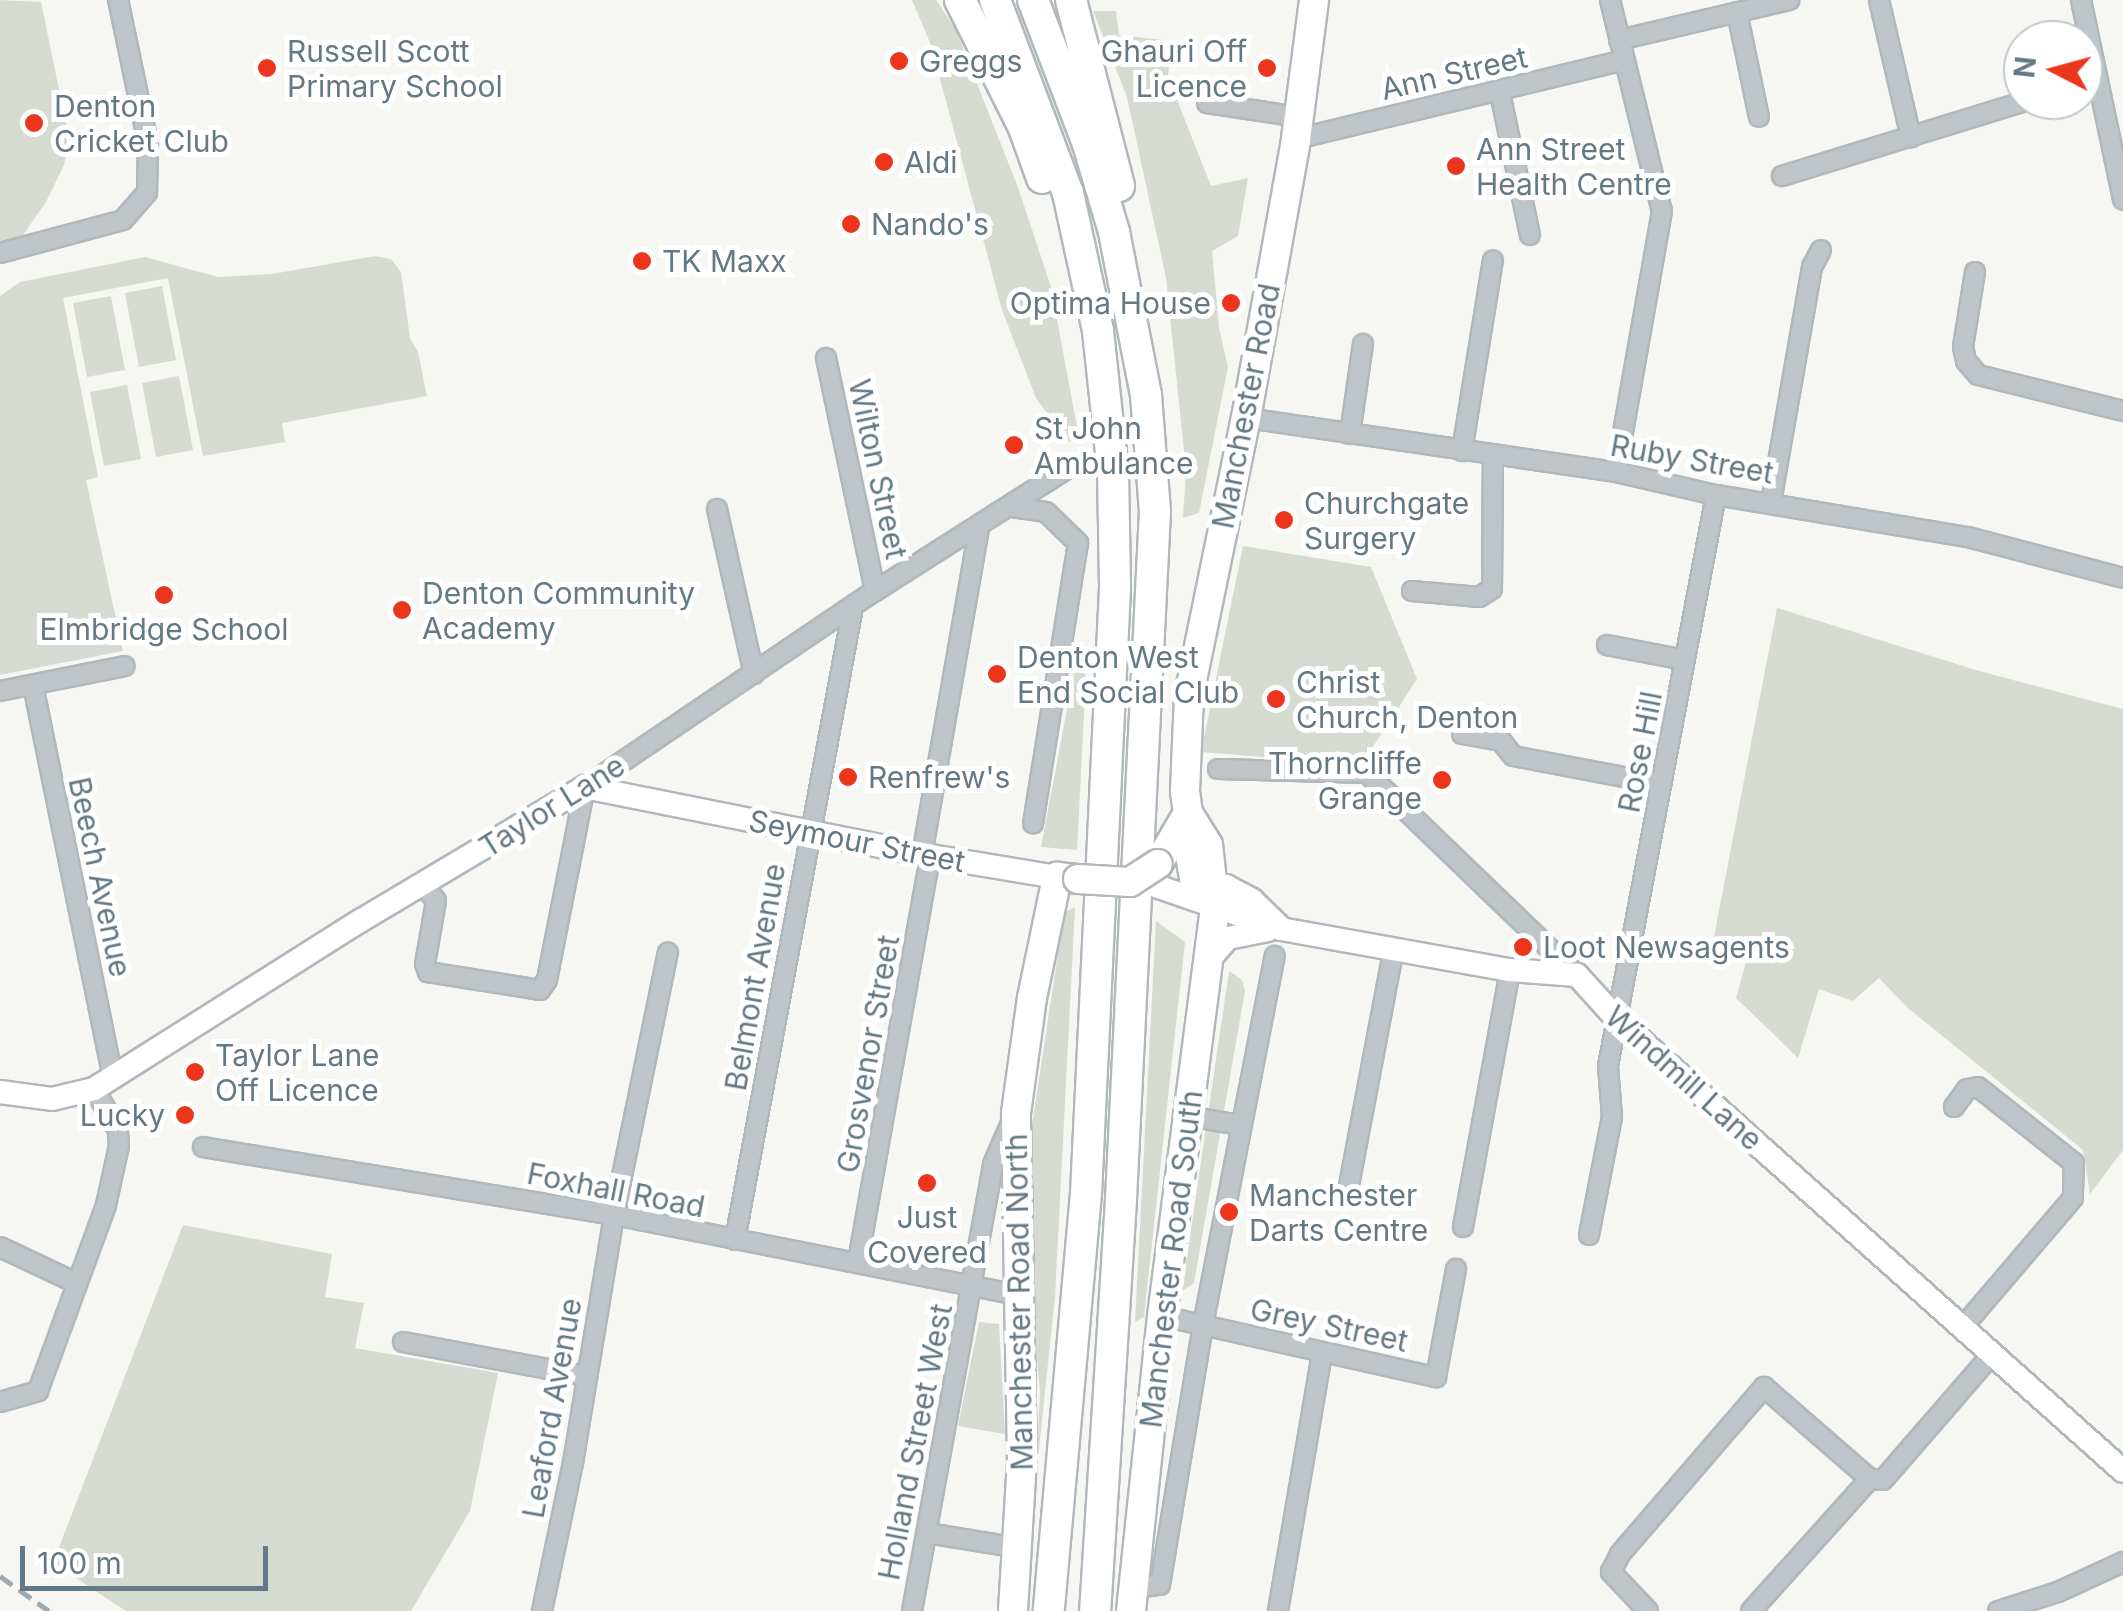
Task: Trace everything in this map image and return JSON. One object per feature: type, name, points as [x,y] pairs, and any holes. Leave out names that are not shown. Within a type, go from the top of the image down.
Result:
[{"type":"highway","points":[[960,0],[1024,128],[1098,331]]},
{"type":"highway","points":[[995,0],[1068,193],[1098,331],[1113,471],[1115,588],[1086,1193],[1049,1611]]},
{"type":"highway","points":[[1033,0],[1088,144],[1114,232],[1138,351]]},
{"type":"highway","points":[[1071,0],[1104,112],[1125,214],[1154,511],[1095,1611]]},
{"type":"main road","name":"Manchester Road","points":[[1208,896],[1208,845],[1185,819],[1189,695],[1246,418],[1318,1]]},
{"type":"main road","points":[[1148,877],[1185,819]]},
{"type":"main road","name":"Seymour Street","points":[[1068,878],[1148,877]]},
{"type":"main road","name":"Manchester Road North","points":[[1012,1611],[1020,1548],[1022,1428],[1016,1113],[1032,998],[1068,878]]},
{"type":"main road","name":"Manchester Road South","points":[[1133,1600],[1162,1316],[1208,961],[1208,896]]},
{"type":"street","points":[[0,253],[123,220],[147,192],[148,142],[118,0]]},
{"type":"street","points":[[1610,0],[1662,212],[1616,472]]},
{"type":"street","points":[[1619,40],[1789,0]]},
{"type":"street","points":[[1879,0],[1910,138]]},
{"type":"street","points":[[1736,12],[1759,117]]},
{"type":"street","name":"Ann Street","points":[[1297,128],[1500,92],[1624,60]]},
{"type":"street","points":[[1500,92],[1530,235]]},
{"type":"street","points":[[1206,103],[1297,128]]},
{"type":"street","points":[[1782,176],[2003,108]]},
{"type":"street","points":[[2100,120],[2123,200]]},
{"type":"street","points":[[1771,502],[1812,267],[1821,250]]},
{"type":"street","points":[[1462,451],[1493,260]]},
{"type":"street","points":[[1976,272],[1963,348],[1966,361],[1978,375],[2123,411]]},
{"type":"street","points":[[1350,434],[1364,344]]},
{"type":"street","name":"Wilton Street","points":[[826,358],[875,591]]},
{"type":"street","name":"Ruby Street","points":[[1246,418],[1616,472],[1716,495],[1968,536],[2123,578]]},
{"type":"street","points":[[1412,591],[1479,597],[1492,589],[1494,455]]},
{"type":"street","name":"Taylor Lane","points":[[9,1094],[52,1100],[104,1084],[586,788],[875,591],[1068,468]]},
{"type":"street","name":"Rose Hill","points":[[1589,1235],[1612,1117],[1608,1066],[1716,495]]},
{"type":"street","points":[[1011,507],[1046,512],[1078,543],[1033,824]]},
{"type":"street","points":[[717,509],[754,674]]},
{"type":"street","name":"Grosvenor Street","points":[[858,1261],[980,524]]},
{"type":"street","name":"Belmont Avenue","points":[[735,1240],[853,606]]},
{"type":"street","points":[[1607,644],[1685,660]]},
{"type":"street","points":[[0,691],[125,666]]},
{"type":"street","name":"Beech Avenue","points":[[0,1402],[38,1390],[106,1205],[119,1146],[104,1084],[33,686]]},
{"type":"street","points":[[1462,734],[1501,740],[1513,756],[1661,784]]},
{"type":"street","name":"Windmill Lane","points":[[1218,768],[1367,773],[1577,975],[1617,1019],[2123,1471]]},
{"type":"street","points":[[424,885],[436,901],[428,972],[540,990],[547,980],[586,788]]},
{"type":"street","name":"Seymour Street","points":[[586,788],[926,855],[1068,878]]},
{"type":"street","name":"Seymour Street","points":[[1148,877],[1208,896],[1281,928],[1510,970],[1577,975]]},
{"type":"street","points":[[1208,961],[1219,945],[1236,934],[1281,928]]},
{"type":"street","points":[[1347,1196],[1394,948]]},
{"type":"street","name":"Leaford Avenue","points":[[542,1611],[614,1215],[668,953]]},
{"type":"street","points":[[1133,1600],[1160,1584],[1203,1325],[1274,956]]},
{"type":"street","points":[[1463,1226],[1510,970]]},
{"type":"street","points":[[1954,1107],[1967,1089],[1978,1087],[2074,1163],[2073,1198],[1962,1328]]},
{"type":"street","name":"Holland Street West","points":[[912,1611],[992,1164],[1016,1113]]},
{"type":"street","points":[[1187,1116],[1240,1125]]},
{"type":"street","name":"Foxhall Road","points":[[203,1147],[614,1215],[1017,1294]]},
{"type":"street","points":[[0,1247],[76,1283]]},
{"type":"street","name":"Grey Street","points":[[1162,1316],[1436,1376],[1456,1269]]},
{"type":"street","points":[[403,1342],[586,1376]]},
{"type":"street","points":[[1278,1611],[1322,1354]]},
{"type":"street","points":[[1648,1611],[1611,1572],[1620,1554],[1764,1387],[1870,1479],[1883,1480],[1992,1354]]},
{"type":"street","points":[[1751,1611],[1870,1479]]},
{"type":"street","points":[[926,1532],[1020,1548]]},
{"type":"street","points":[[1998,1610],[2058,1592],[2123,1562]]},
{"type":"shaded area","name":"Denton Cricket Club","points":[[0,0],[41,2],[69,138],[64,165],[46,202],[18,242],[0,247]]},
{"type":"shaded area","points":[[912,0],[936,0],[956,30],[1019,190],[1051,287],[1080,443],[1067,441],[1036,398],[1002,310],[931,45]]},
{"type":"shaded area","points":[[1093,11],[1116,11],[1119,35],[1171,41],[1168,77],[1211,186],[1248,178],[1238,236],[1212,251],[1219,328],[1228,367],[1199,513],[1183,518],[1186,470],[1166,278],[1127,97]]},
{"type":"shaded area","points":[[375,256],[391,259],[401,272],[410,338],[418,352],[427,396],[282,423],[285,442],[203,456],[168,278],[63,298],[98,477],[86,480],[123,651],[0,675],[0,296],[20,282],[145,257],[218,277],[272,274]]},
{"type":"shaded area","points":[[162,286],[176,360],[139,367],[125,293]]},
{"type":"shaded area","points":[[111,296],[125,370],[87,377],[73,303]]},
{"type":"shaded area","points":[[179,376],[193,450],[156,457],[142,383]]},
{"type":"shaded area","points":[[127,385],[141,459],[104,466],[90,392]]},
{"type":"shaded area","points":[[1243,546],[1371,567],[1417,679],[1361,765],[1201,752]]},
{"type":"shaded area","points":[[1777,608],[1979,671],[2123,709],[2123,1150],[2090,1194],[2083,1150],[1908,1008],[1879,978],[1853,1001],[1819,989],[1798,1058],[1736,998],[1748,955],[1713,942]]},
{"type":"shaded area","points":[[1076,662],[1086,676],[1077,850],[1041,847]]},
{"type":"shaded area","points":[[1075,907],[1055,1297],[1036,1477],[1040,1390],[1033,1320],[1030,1139],[1064,913]]},
{"type":"shaded area","points":[[1156,921],[1185,942],[1144,1317],[1135,1322]]},
{"type":"shaded area","points":[[1229,971],[1242,980],[1245,991],[1194,1283],[1182,1291]]},
{"type":"shaded area","points":[[183,1225],[332,1254],[325,1297],[364,1303],[355,1348],[498,1373],[470,1511],[411,1611],[126,1611],[53,1563]]},
{"type":"shaded area","points":[[979,1322],[999,1324],[1005,1434],[958,1426]]},
{"type":"railway","points":[[0,1576],[49,1611]]},
{"type":"place","name":"Greggs","points":[[899,61]]},
{"type":"place","name":"Russell Scott Primary School","points":[[267,68]]},
{"type":"place","name":"Ghauri Off Licence","points":[[1267,68]]},
{"type":"place","name":"Denton Cricket Club","points":[[34,123]]},
{"type":"place","name":"Aldi","points":[[884,162]]},
{"type":"place","name":"Ann Street Health Centre","points":[[1456,166]]},
{"type":"place","name":"Nando's","points":[[851,224]]},
{"type":"place","name":"TK Maxx","points":[[642,261]]},
{"type":"place","name":"Optima House","points":[[1231,303]]},
{"type":"place","name":"St John Ambulance","points":[[1014,445]]},
{"type":"place","name":"Churchgate Surgery","points":[[1284,520]]},
{"type":"place","name":"Elmbridge School","points":[[164,595]]},
{"type":"place","name":"Denton Community Academy","points":[[402,610]]},
{"type":"place","name":"Denton West End Social Club","points":[[997,674]]},
{"type":"place","name":"Christ Church, Denton","points":[[1276,699]]},
{"type":"place","name":"Renfrew's","points":[[848,777]]},
{"type":"place","name":"Thorncliffe Grange","points":[[1442,780]]},
{"type":"place","name":"Loot Newsagents","points":[[1523,947]]},
{"type":"place","name":"Taylor Lane Off Licence","points":[[195,1072]]},
{"type":"place","name":"Lucky","points":[[185,1115]]},
{"type":"place","name":"Just Covered","points":[[927,1183]]},
{"type":"place","name":"Manchester Darts Centre","points":[[1229,1212]]}]
